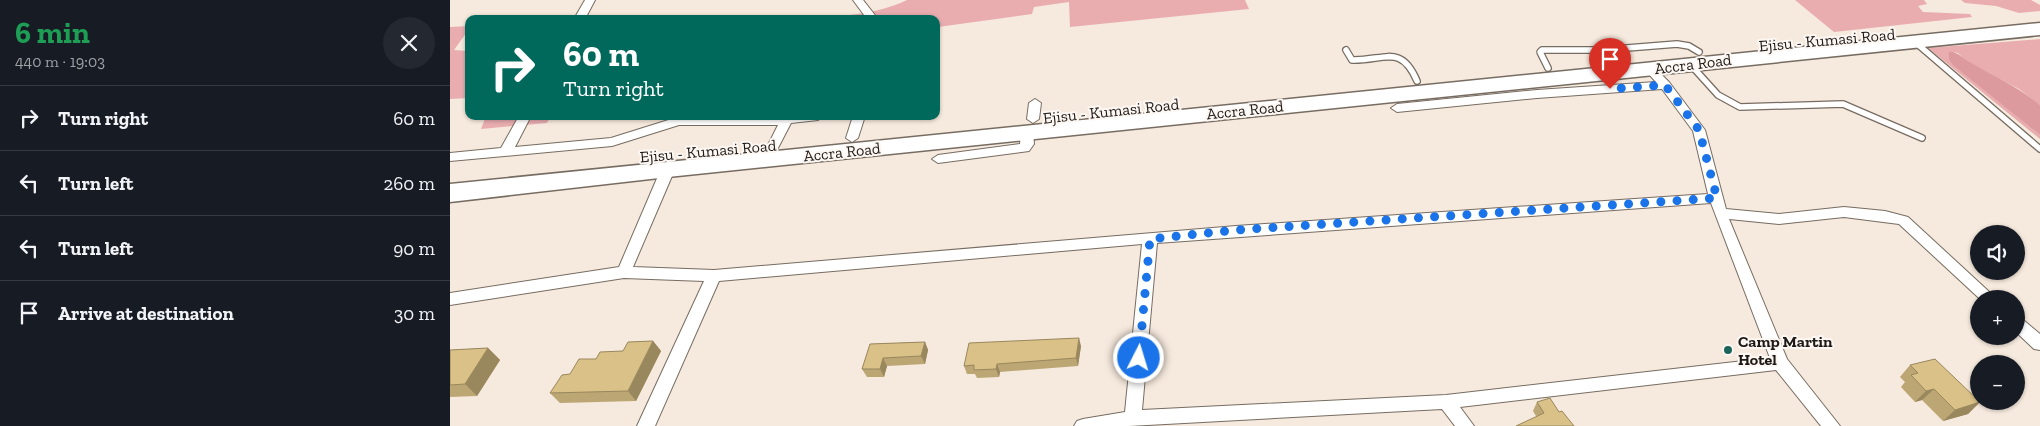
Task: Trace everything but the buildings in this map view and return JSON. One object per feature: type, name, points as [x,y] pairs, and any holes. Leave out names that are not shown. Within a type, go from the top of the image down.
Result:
[{"type":"highway","name":"Ejisu - Kumasi Road","points":[[450,177],[1418,80],[1548,68],[1695,58],[2040,19]]},
{"type":"highway","name":"Accra Road","points":[[450,193],[668,169],[1031,118],[1657,77],[1695,58],[1915,42],[2040,29]]},
{"type":"street","points":[[581,15],[590,0]]},
{"type":"street","points":[[858,0],[870,15]]},
{"type":"street","points":[[1397,108],[1537,94],[1657,77],[1699,130],[1718,206],[1780,363],[1831,426]]},
{"type":"street","points":[[938,159],[1024,148],[1028,144],[1031,118]]},
{"type":"street","points":[[506,151],[523,120]]},
{"type":"street","points":[[450,157],[612,142],[678,121],[786,120],[774,145]]},
{"type":"street","points":[[852,138],[859,120]]},
{"type":"street","points":[[624,272],[668,169]]},
{"type":"street","points":[[450,299],[624,272],[714,276],[1236,230],[1718,206],[1779,219],[1844,212],[1885,216],[1903,220],[1980,290]]},
{"type":"street","points":[[1133,418],[1150,239]]},
{"type":"street","points":[[646,426],[714,276]]},
{"type":"street","points":[[2025,330],[2040,344]]},
{"type":"street","points":[[1083,426],[1133,418],[1446,402],[1780,363]]},
{"type":"street","points":[[1446,402],[1465,426]]},
{"type":"lane","points":[[1915,42],[2040,149]]},
{"type":"lane","points":[[1346,50],[1352,60],[1362,61],[1384,57],[1399,58],[1406,61],[1418,80]]},
{"type":"lane","points":[[1695,58],[1722,100],[1730,105],[1740,107],[1843,104],[1922,138]]},
{"type":"shaded area","points":[[907,0],[1245,0],[1249,9],[1070,27],[1069,2],[1034,7],[1032,14],[940,27],[940,15],[850,15],[895,5]]},
{"type":"shaded area","points":[[1795,0],[1924,0],[1927,4],[1918,6],[1923,12],[1970,14],[1972,17],[1834,32]]},
{"type":"shaded area","points":[[1961,0],[2031,0],[2040,5],[2040,11],[2019,13],[1996,6],[1965,3]]},
{"type":"shaded area","points":[[465,26],[465,35],[454,50],[465,51],[465,98],[450,99],[450,27]]},
{"type":"shaded area","points":[[2040,39],[2040,105],[2019,89],[1966,61],[1958,53],[1949,51],[1949,60],[2040,135],[2040,139],[1928,48]]},
{"type":"shaded area","points":[[1949,51],[1959,54],[2040,105],[2040,135],[1953,65],[1949,60]]},
{"type":"shaded area","points":[[484,120],[549,120],[547,123],[481,129]]},
{"type":"place","name":"Camp Martin Hotel","points":[[1728,350]]},
{"type":"route","points":[[1139,358],[1150,239],[1236,230],[1717,198],[1699,130],[1665,85],[1610,89]]}]
